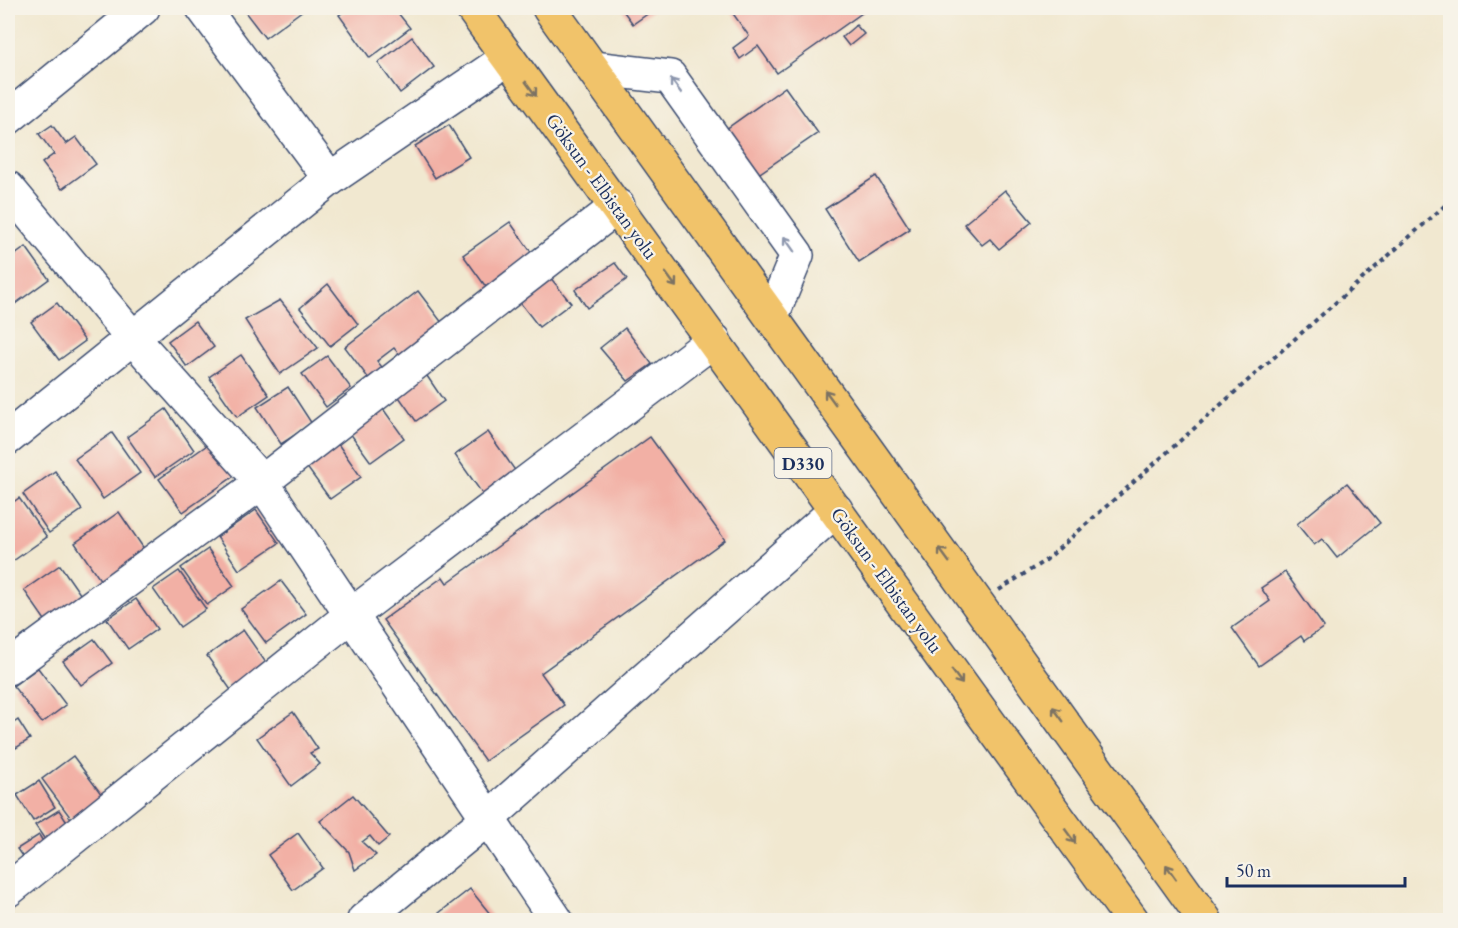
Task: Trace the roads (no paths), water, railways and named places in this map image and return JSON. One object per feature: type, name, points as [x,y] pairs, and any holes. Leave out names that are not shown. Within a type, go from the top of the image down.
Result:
[{"type":"highway","name":"Göksun - Elbistan yolu","points":[[472,8],[618,206],[1132,921]]},
{"type":"highway","name":"D330","points":[[549,8],[1204,921]]},
{"type":"street","points":[[8,118],[143,8]]},
{"type":"street","points":[[203,8],[330,179]]},
{"type":"street","points":[[8,438],[330,179],[508,58]]},
{"type":"street","points":[[593,68],[670,77],[797,255],[772,316]]},
{"type":"street","points":[[8,188],[132,337],[262,482],[556,921]]},
{"type":"street","points":[[8,668],[262,482],[618,206]]},
{"type":"street","points":[[8,890],[351,616],[714,340]]},
{"type":"street","points":[[364,921],[487,819],[836,510]]}]
